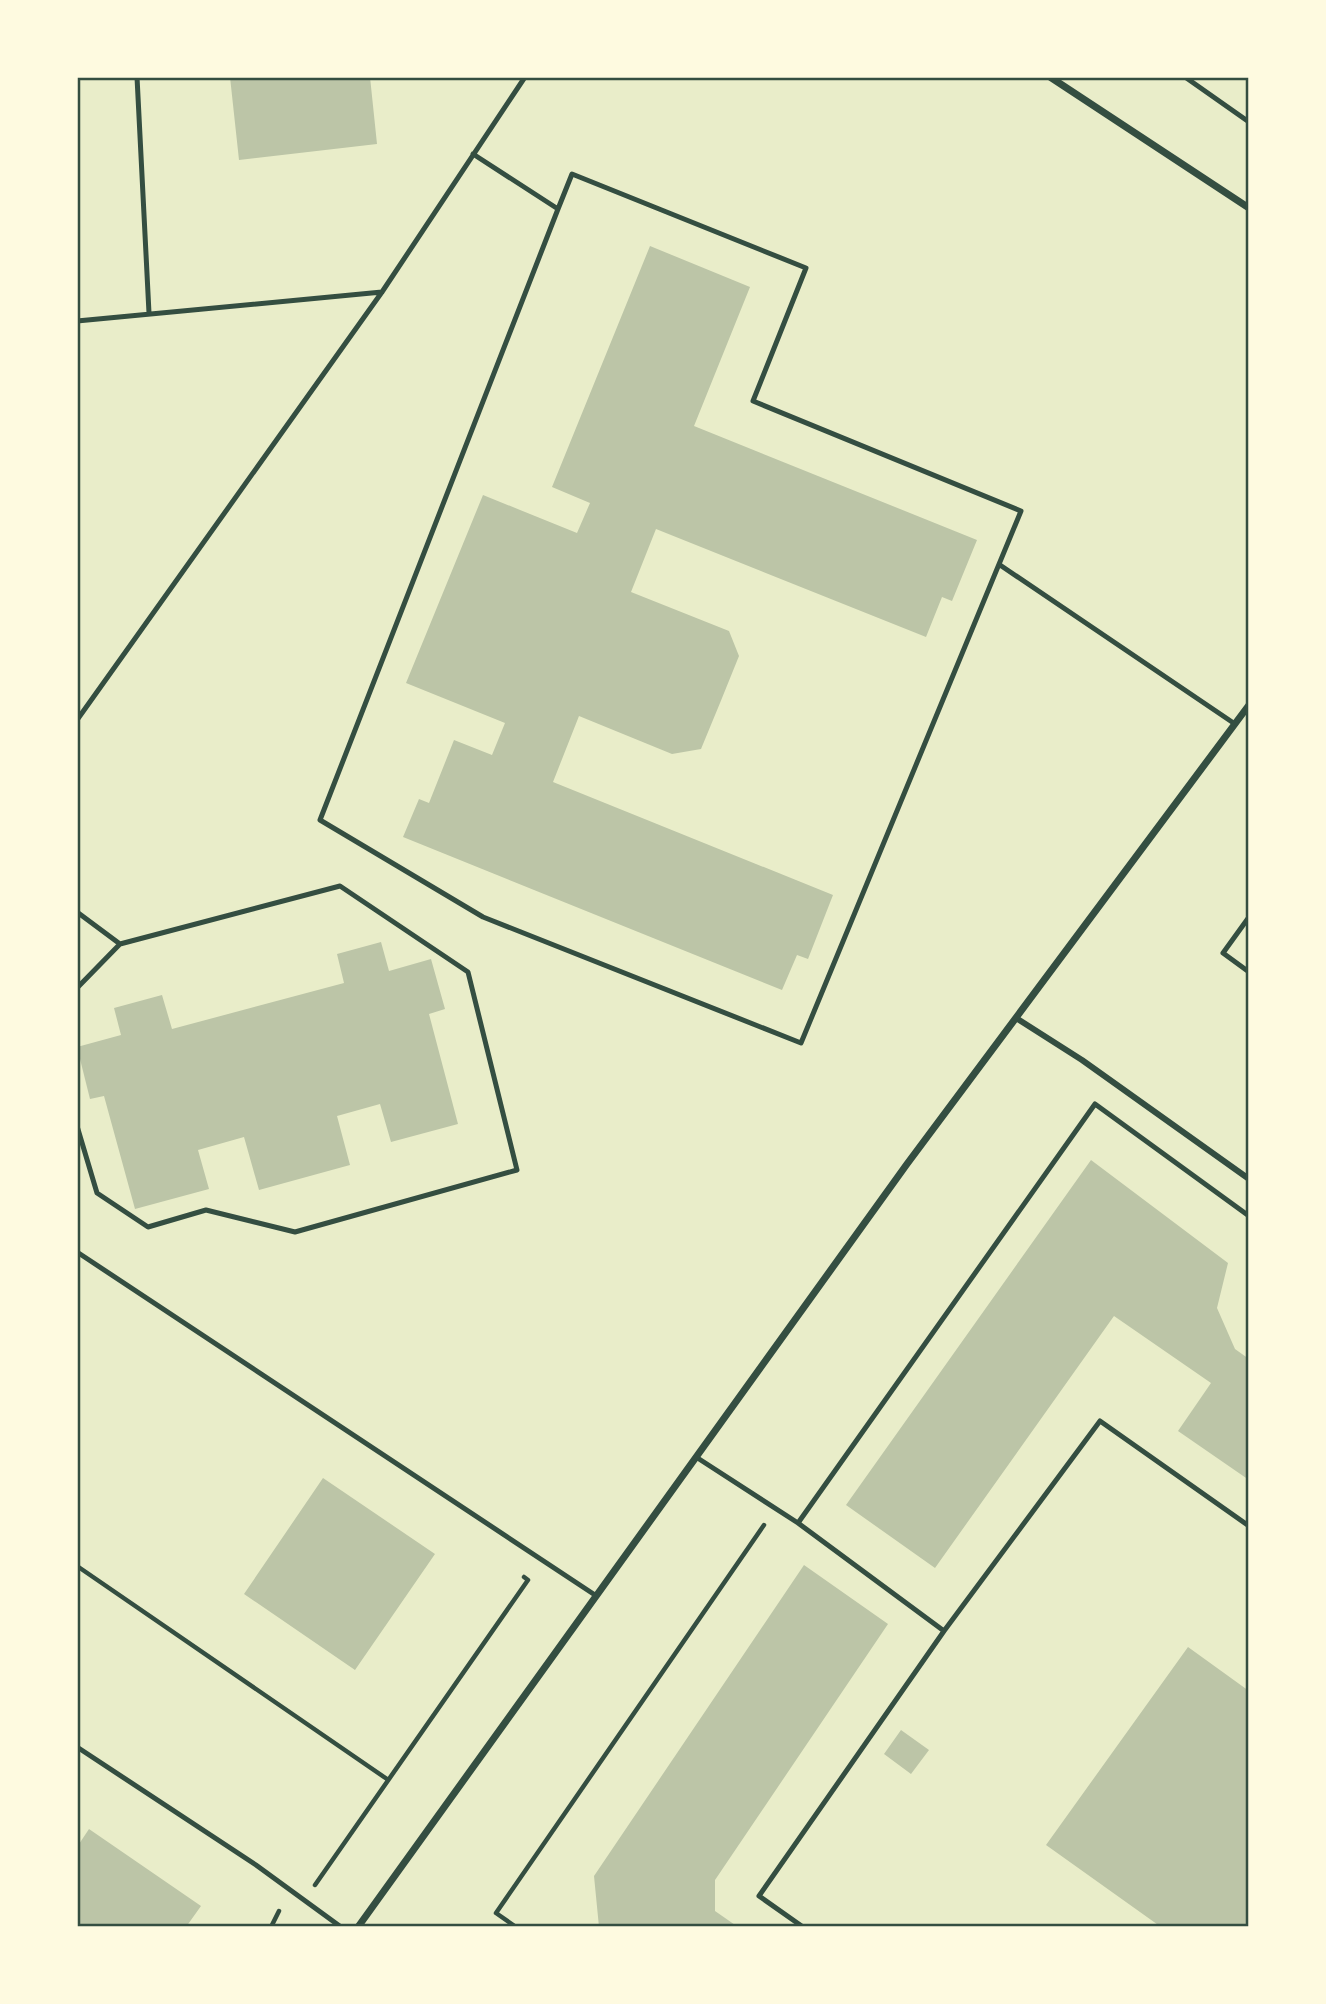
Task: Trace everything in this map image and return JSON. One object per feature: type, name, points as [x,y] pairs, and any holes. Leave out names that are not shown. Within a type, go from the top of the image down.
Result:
[{"type":"street","points":[[1050,77],[1249,208]]},
{"type":"street","points":[[358,1927],[595,1595],[1016,1018],[1249,705]]},
{"type":"street","points":[[1016,1018],[1082,1060],[1249,1179]]},
{"type":"lane","points":[[137,77],[149,313]]},
{"type":"lane","points":[[77,720],[382,292],[525,77]]},
{"type":"lane","points":[[1185,77],[1249,122]]},
{"type":"lane","points":[[473,154],[558,209]]},
{"type":"lane","points":[[572,174],[806,268],[753,401],[1021,511],[801,1042],[483,916],[320,820],[558,209],[572,174]]},
{"type":"lane","points":[[77,321],[382,292]]},
{"type":"lane","points":[[1000,565],[1235,724]]},
{"type":"lane","points":[[77,988],[120,944],[340,886],[468,972],[517,1170],[295,1232],[206,1210],[148,1227],[97,1193],[77,1126]]},
{"type":"lane","points":[[77,912],[120,944]]},
{"type":"lane","points":[[1249,917],[1223,953],[1249,972]]},
{"type":"lane","points":[[798,1523],[1095,1104],[1249,1216]]},
{"type":"lane","points":[[77,1252],[595,1595]]},
{"type":"lane","points":[[803,1927],[759,1896],[944,1631],[1100,1421],[1249,1526]]},
{"type":"lane","points":[[696,1457],[798,1523],[944,1631]]},
{"type":"lane","points":[[77,1747],[341,1927]]},
{"type":"path","points":[[516,1927],[496,1913],[775,1508]]},
{"type":"path","points":[[77,1566],[387,1779]]},
{"type":"path","points":[[304,1901],[528,1580],[519,1573]]},
{"type":"building","points":[[230,77],[370,77],[377,144],[239,160]]},
{"type":"building","points":[[650,246],[750,287],[694,426],[977,540],[952,601],[942,597],[926,637],[656,529],[631,592],[729,631],[739,656],[720,703],[701,749],[672,754],[579,716],[553,782],[833,895],[808,959],[797,955],[782,990],[403,837],[419,799],[429,803],[454,740],[492,755],[505,723],[406,683],[483,495],[577,533],[590,503],[552,487]]},
{"type":"building","points":[[381,942],[389,971],[431,959],[445,1009],[429,1014],[458,1124],[391,1142],[380,1104],[337,1116],[350,1165],[259,1190],[244,1137],[198,1150],[209,1189],[135,1209],[104,1096],[90,1099],[77,1047],[121,1035],[114,1008],[162,995],[172,1029],[344,983],[337,954]]},
{"type":"building","points":[[1091,1160],[1228,1263],[1217,1308],[1235,1349],[1249,1359],[1249,1480],[1178,1431],[1211,1383],[1114,1316],[935,1568],[846,1505]]},
{"type":"building","points":[[323,1478],[435,1554],[355,1670],[244,1594]]},
{"type":"building","points":[[804,1565],[888,1624],[715,1880],[715,1911],[738,1927],[599,1927],[594,1876]]},
{"type":"building","points":[[1188,1647],[1249,1691],[1249,1927],[1161,1927],[1046,1845]]},
{"type":"building","points":[[901,1730],[929,1750],[911,1774],[884,1754]]},
{"type":"building","points":[[89,1829],[201,1906],[186,1927],[77,1927],[77,1847]]}]
